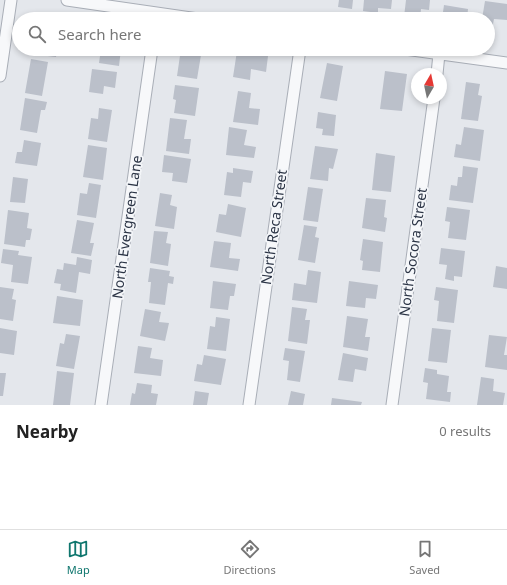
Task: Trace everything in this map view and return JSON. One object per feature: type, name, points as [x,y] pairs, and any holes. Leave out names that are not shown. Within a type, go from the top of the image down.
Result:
[{"type":"street","points":[[0,76],[11,0]]},
{"type":"street","points":[[67,0],[134,12]]},
{"type":"street","name":"North Evergreen Lane","points":[[101,405],[151,56]]},
{"type":"street","name":"North Reca Street","points":[[249,405],[299,56]]},
{"type":"street","points":[[438,68],[440,56]]},
{"type":"street","points":[[455,56],[507,63]]},
{"type":"street","name":"North Socora Street","points":[[392,405],[433,104]]},
{"type":"building","points":[[339,0],[353,0],[352,9],[338,7]]},
{"type":"building","points":[[364,0],[392,0],[391,9],[378,8],[378,12],[363,11]]},
{"type":"building","points":[[406,0],[430,0],[429,10],[421,9],[421,12],[405,12]]},
{"type":"building","points":[[485,1],[507,4],[507,20],[495,19],[495,12],[483,12]]},
{"type":"building","points":[[444,5],[468,9],[468,12],[443,12]]},
{"type":"building","points":[[100,56],[120,56],[119,66],[99,63]]},
{"type":"building","points":[[180,56],[201,56],[197,79],[177,76]]},
{"type":"building","points":[[236,56],[268,56],[266,72],[251,69],[250,80],[233,77]]},
{"type":"building","points":[[31,59],[48,62],[42,96],[25,93]]},
{"type":"building","points":[[327,63],[343,66],[337,101],[320,98]]},
{"type":"building","points":[[92,69],[117,72],[115,88],[104,86],[103,94],[89,92]]},
{"type":"building","points":[[385,71],[407,74],[402,111],[380,109]]},
{"type":"building","points":[[466,82],[480,84],[478,95],[482,96],[478,121],[461,119]]},
{"type":"building","points":[[175,85],[199,88],[195,116],[174,113],[176,100],[173,99]]},
{"type":"building","points":[[238,91],[251,93],[249,108],[260,109],[258,125],[233,122]]},
{"type":"building","points":[[25,98],[47,102],[45,110],[41,110],[37,133],[20,130]]},
{"type":"building","points":[[99,108],[112,110],[107,142],[88,139],[91,118],[98,119]]},
{"type":"building","points":[[318,112],[336,115],[334,136],[322,135],[323,129],[316,128]]},
{"type":"building","points":[[170,118],[187,120],[184,139],[191,139],[189,154],[166,151]]},
{"type":"building","points":[[229,127],[247,130],[244,145],[256,147],[254,158],[226,155]]},
{"type":"building","points":[[464,127],[484,130],[480,161],[454,157],[456,144],[461,145]]},
{"type":"building","points":[[24,140],[41,143],[37,166],[15,163],[17,152],[22,152]]},
{"type":"building","points":[[88,145],[107,148],[103,180],[83,177]]},
{"type":"building","points":[[315,146],[338,149],[333,169],[329,168],[328,181],[310,179]]},
{"type":"building","points":[[376,153],[395,156],[391,192],[372,190]]},
{"type":"building","points":[[164,155],[191,159],[187,183],[172,181],[173,173],[162,172]]},
{"type":"building","points":[[463,166],[478,168],[473,203],[449,200],[451,185],[457,186],[458,177],[462,177]]},
{"type":"building","points":[[233,168],[253,171],[251,183],[243,182],[241,197],[224,195],[227,172],[233,173]]},
{"type":"building","points":[[13,177],[28,179],[25,203],[10,202]]},
{"type":"building","points":[[89,183],[101,185],[96,218],[77,215],[80,193],[87,194]]},
{"type":"building","points":[[308,187],[323,189],[318,222],[303,220]]},
{"type":"building","points":[[160,193],[172,195],[170,205],[177,207],[174,229],[155,226]]},
{"type":"building","points":[[366,198],[386,200],[384,217],[387,218],[385,232],[362,228]]},
{"type":"building","points":[[228,204],[246,208],[241,237],[216,232],[219,214],[226,215]]},
{"type":"building","points":[[447,207],[470,210],[466,240],[448,238],[450,222],[445,221]]},
{"type":"building","points":[[8,210],[29,213],[27,228],[32,229],[30,240],[26,240],[25,247],[4,244]]},
{"type":"building","points":[[77,220],[94,223],[90,243],[94,243],[91,256],[71,253]]},
{"type":"building","points":[[304,225],[317,227],[315,237],[319,238],[315,263],[298,260]]},
{"type":"building","points":[[154,231],[168,232],[166,243],[171,244],[168,266],[150,263]]},
{"type":"building","points":[[363,239],[383,242],[380,272],[362,270],[363,261],[360,260]]},
{"type":"building","points":[[214,241],[231,243],[229,258],[240,259],[238,271],[210,267]]},
{"type":"building","points":[[441,248],[465,251],[462,277],[454,276],[454,281],[445,279],[447,265],[439,264]]},
{"type":"building","points":[[3,249],[19,251],[18,255],[32,257],[28,284],[11,282],[13,265],[1,263]]},
{"type":"building","points":[[77,257],[92,260],[90,274],[79,272],[76,293],[60,290],[61,284],[54,283],[57,269],[63,270],[64,263],[76,265]]},
{"type":"building","points":[[496,266],[507,268],[507,289],[493,287]]},
{"type":"building","points":[[150,268],[170,271],[169,276],[174,277],[173,284],[168,283],[165,305],[149,303],[151,282],[148,282]]},
{"type":"building","points":[[308,270],[321,272],[317,303],[292,300],[294,283],[306,285]]},
{"type":"building","points":[[213,281],[236,284],[234,296],[230,296],[228,310],[210,308]]},
{"type":"building","points":[[349,281],[378,285],[376,299],[366,298],[365,308],[346,306]]},
{"type":"building","points":[[0,287],[14,289],[12,299],[16,300],[13,321],[0,319]]},
{"type":"building","points":[[436,287],[458,290],[454,323],[437,321],[439,301],[434,300]]},
{"type":"building","points":[[57,296],[83,300],[80,326],[53,323]]},
{"type":"building","points":[[292,307],[307,309],[305,320],[310,320],[307,344],[288,341]]},
{"type":"building","points":[[145,309],[161,312],[159,322],[169,323],[165,341],[140,336]]},
{"type":"building","points":[[347,316],[368,319],[365,337],[370,337],[368,351],[343,347]]},
{"type":"building","points":[[216,317],[230,319],[226,351],[207,349],[210,326],[215,327]]},
{"type":"building","points":[[0,328],[17,331],[14,355],[0,353]]},
{"type":"building","points":[[432,328],[451,330],[447,363],[428,361]]},
{"type":"building","points":[[66,334],[80,336],[74,369],[56,366],[60,343],[64,344]]},
{"type":"building","points":[[489,335],[507,337],[504,355],[507,355],[507,370],[485,367]]},
{"type":"building","points":[[138,346],[152,348],[150,358],[163,360],[161,376],[134,373]]},
{"type":"building","points":[[285,348],[305,351],[300,382],[287,380],[289,361],[283,360]]},
{"type":"building","points":[[343,353],[368,358],[366,371],[355,369],[353,382],[338,380]]},
{"type":"building","points":[[204,355],[226,359],[221,385],[194,381],[197,364],[202,365]]},
{"type":"building","points":[[425,368],[437,370],[437,374],[449,376],[447,392],[451,392],[450,402],[426,399],[428,383],[423,382]]},
{"type":"building","points":[[57,371],[74,373],[70,405],[53,405]]},
{"type":"building","points":[[0,373],[6,373],[3,396],[0,396]]},
{"type":"building","points":[[481,377],[494,379],[493,391],[505,393],[503,405],[477,405]]},
{"type":"building","points":[[137,383],[152,385],[151,393],[158,394],[156,405],[130,405],[132,393],[135,394]]},
{"type":"building","points":[[195,391],[209,393],[207,405],[193,405]]},
{"type":"building","points":[[291,391],[305,394],[303,405],[288,405]]},
{"type":"building","points":[[332,398],[362,402],[361,405],[331,405]]}]
